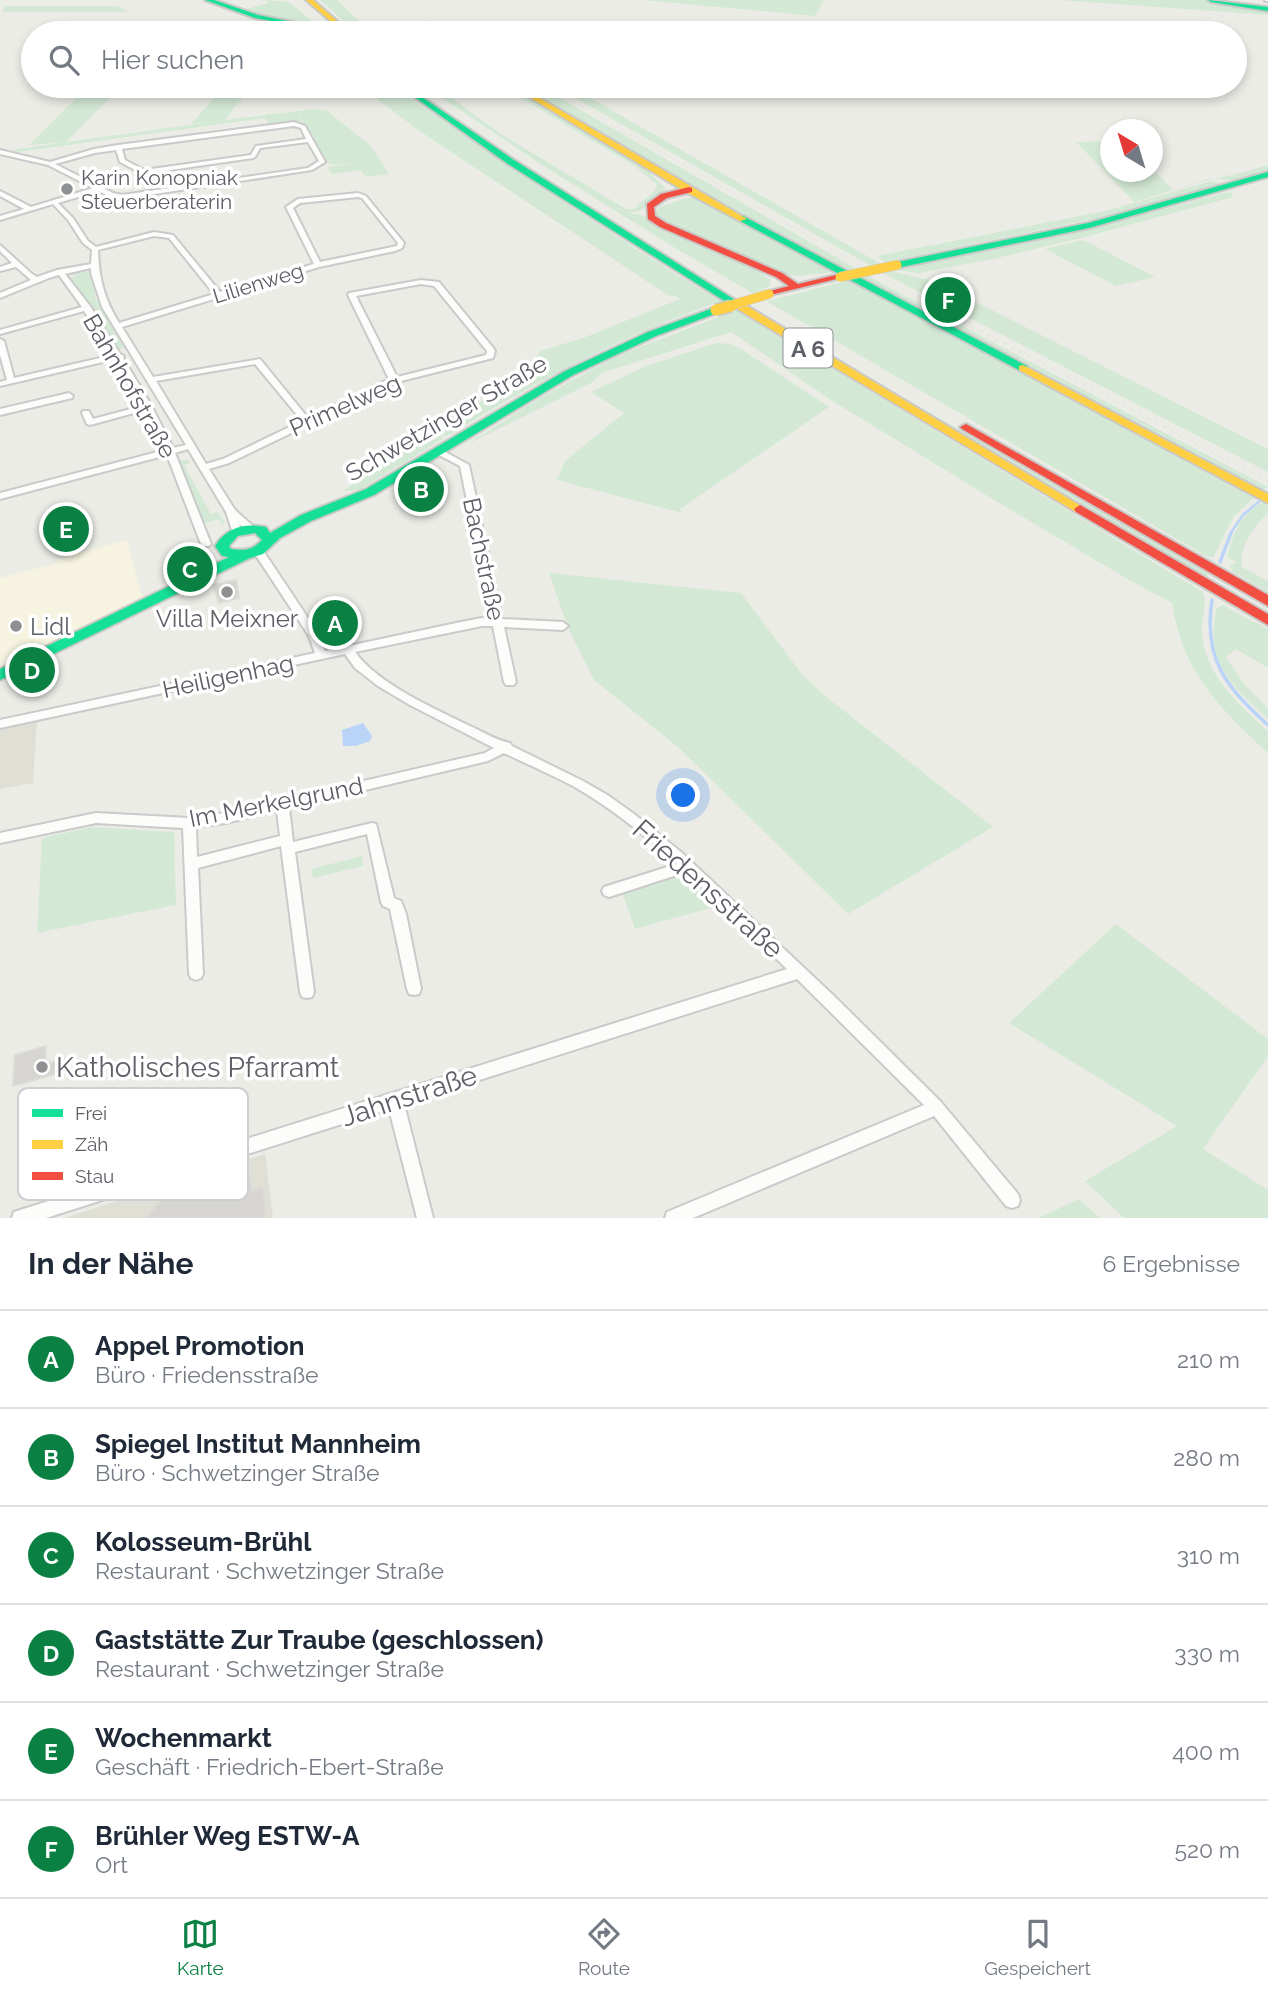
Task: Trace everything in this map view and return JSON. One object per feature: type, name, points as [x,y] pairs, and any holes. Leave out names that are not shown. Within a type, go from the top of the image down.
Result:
[{"type":"main road","points":[[208,0],[257,17],[281,21]]},
{"type":"main road","points":[[297,0],[323,21]]},
{"type":"main road","points":[[309,0],[319,6],[328,21]]},
{"type":"main road","points":[[1211,0],[1268,9]]},
{"type":"main road","name":"A 6","points":[[419,98],[510,162],[685,273],[1268,620]]},
{"type":"main road","name":"A 6","points":[[434,98],[523,159],[676,255],[1268,601]]},
{"type":"main road","points":[[533,98],[692,192],[1262,496]]},
{"type":"main road","name":"Schwetzinger Straße","points":[[0,675],[210,572],[253,539],[370,492],[569,373],[626,345],[716,310],[791,288],[1089,225],[1268,174]]},
{"type":"main road","points":[[667,178],[668,194]]},
{"type":"main road","points":[[692,192],[668,194],[652,203],[651,217],[663,225],[732,252],[779,275],[836,278]]},
{"type":"main road","points":[[650,209],[692,192]]},
{"type":"main road","points":[[761,267],[791,288]]},
{"type":"main road","points":[[779,275],[791,288]]},
{"type":"main road","points":[[227,553],[253,539]]},
{"type":"main road","name":"Schwetzinger Straße","points":[[210,572],[227,553],[222,546],[223,542],[253,539]]},
{"type":"street","points":[[1,152],[50,164],[111,195],[122,197],[288,173],[319,166],[321,159],[301,126],[281,125],[85,153],[50,164]]},
{"type":"street","points":[[208,135],[212,144]]},
{"type":"street","points":[[118,148],[122,161],[143,172],[253,156],[258,147],[309,140]]},
{"type":"street","points":[[165,141],[168,150]]},
{"type":"street","points":[[0,218],[100,188]]},
{"type":"street","points":[[0,193],[30,209]]},
{"type":"street","name":"Lilienweg","points":[[117,326],[318,265],[400,247],[401,243],[364,197],[358,195],[292,204],[289,207],[318,265]]},
{"type":"street","points":[[54,202],[71,219],[85,242],[95,249],[163,234],[171,236],[218,295]]},
{"type":"street","points":[[0,247],[29,276],[37,280]]},
{"type":"street","name":"Bahnhofstraße","points":[[95,249],[100,292],[117,326],[231,512],[253,539]]},
{"type":"street","points":[[0,269],[18,264]]},
{"type":"street","points":[[0,296],[60,272],[95,265]]},
{"type":"street","name":"Bahnhofstraße","points":[[60,272],[87,308],[147,407],[170,452],[206,544]]},
{"type":"street","name":"Primelweg","points":[[204,468],[226,461],[394,380],[490,356],[491,351],[436,284],[421,282],[352,295],[394,380]]},
{"type":"street","points":[[0,332],[87,308]]},
{"type":"street","points":[[0,341],[11,382]]},
{"type":"street","points":[[0,384],[133,353]]},
{"type":"street","points":[[150,380],[257,361],[306,421]]},
{"type":"street","points":[[0,412],[69,396]]},
{"type":"street","points":[[86,413],[90,422],[147,407]]},
{"type":"street","points":[[0,496],[191,446]]},
{"type":"street","name":"Bachstraße","points":[[438,452],[464,465],[510,682]]},
{"type":"street","points":[[253,539],[314,636],[322,656]]},
{"type":"street","name":"Heiligenhag","points":[[0,723],[461,626],[497,623],[563,626]]},
{"type":"street","name":"Friedensstraße","points":[[348,650],[350,658],[377,680],[413,702],[579,784],[623,813],[686,864],[936,1108],[1012,1200]]},
{"type":"street","name":"Im Merkelgrund","points":[[0,838],[96,818],[189,823],[488,757],[506,746]]},
{"type":"street","points":[[282,804],[307,992]]},
{"type":"street","points":[[189,823],[196,974]]},
{"type":"street","points":[[191,864],[372,828],[387,902],[396,905],[399,914],[414,989]]},
{"type":"street","points":[[609,891],[678,870],[686,864]]},
{"type":"street","name":"Jahnstraße","points":[[248,1146],[799,972]]},
{"type":"street","points":[[395,1100],[425,1218]]},
{"type":"street","points":[[673,1218],[936,1108]]},
{"type":"street","name":"Jahnstraße","points":[[20,1218],[77,1200]]},
{"type":"shaded area","points":[[127,540],[141,593],[145,598],[0,668],[0,578],[58,563],[57,559]]},
{"type":"shaded area","points":[[37,720],[33,783],[0,789],[0,727]]},
{"type":"shaded area","points":[[265,1154],[273,1218],[64,1218],[121,1200],[248,1200],[248,1159]]},
{"type":"green space","points":[[212,0],[243,10],[269,3],[265,0],[289,2],[312,21],[288,21],[253,15]]},
{"type":"green space","points":[[320,0],[337,0],[359,21],[344,21]]},
{"type":"green space","points":[[642,0],[824,0],[815,16]]},
{"type":"green space","points":[[1059,0],[1205,0],[1268,10],[1268,15]]},
{"type":"green space","points":[[5,6],[117,6],[129,12],[2,12]]},
{"type":"green space","points":[[76,98],[110,98],[66,142],[219,121],[191,124],[214,98],[242,98],[225,120],[314,109],[326,110],[371,146],[389,174],[366,177],[361,170],[331,174],[328,167],[362,162],[334,165],[327,163],[314,140],[325,137],[313,139],[306,126],[296,123],[303,122],[298,114],[301,121],[269,125],[265,118],[18,152],[12,150],[65,142],[29,145]]},
{"type":"green space","points":[[376,98],[411,98],[507,165],[669,270],[1203,592],[1205,602],[1202,634],[1210,663],[1235,700],[1268,731],[1268,753],[1205,687],[1184,649],[1172,603],[1004,506],[834,402],[731,332],[602,373],[591,383],[466,445],[538,399],[617,356],[731,312],[716,303],[646,330],[580,361],[451,434],[440,437],[443,439],[359,490],[343,491],[460,411],[464,413],[526,373],[540,351],[583,338],[680,299],[674,295],[669,296],[418,130]]},
{"type":"green space","points":[[423,98],[428,98],[574,196]]},
{"type":"green space","points":[[442,98],[452,98],[501,134],[626,209],[634,209],[655,190],[657,185],[636,167],[521,98],[530,98],[647,170],[666,189],[642,210],[628,213],[642,215],[655,225],[731,255],[771,280],[769,287],[754,293],[768,301],[850,280],[1254,498],[1234,516],[1213,558],[1206,556],[680,251],[542,165]]},
{"type":"green space","points":[[538,98],[560,98],[881,283],[1268,487],[1263,490],[1250,486],[653,167]]},
{"type":"green space","points":[[575,98],[590,98],[895,272],[929,280],[950,289],[936,297],[949,305],[967,299],[974,301],[1268,449],[1268,472],[894,279]]},
{"type":"green space","points":[[1100,141],[1100,167],[1076,142]]},
{"type":"green space","points":[[1268,165],[1268,170],[1234,180],[1213,179]]},
{"type":"green space","points":[[1163,180],[1173,190],[1134,202],[1115,182],[1163,182]]},
{"type":"green space","points":[[1211,181],[1220,184],[1098,218],[885,262],[877,256],[1105,211]]},
{"type":"green space","points":[[1227,192],[1232,193],[1233,197],[993,259],[919,273],[897,270],[1084,231]]},
{"type":"green space","points":[[686,198],[697,198],[837,272],[797,276],[782,273],[658,218],[656,212],[659,207]]},
{"type":"green space","points":[[639,238],[804,339],[1208,574],[1207,578],[717,288]]},
{"type":"green space","points":[[1083,240],[1155,277],[1116,286],[1045,249]]},
{"type":"green space","points":[[84,271],[90,273],[96,299],[124,348],[118,350],[68,278],[80,275],[66,276]]},
{"type":"green space","points":[[716,343],[731,344],[741,349],[829,407],[680,509],[682,513],[557,480],[565,461],[624,413],[591,392],[644,367]]},
{"type":"green space","points":[[177,459],[189,461],[190,463],[184,465],[211,514],[218,512],[225,523],[222,524],[219,519],[205,523],[206,528],[202,528]]},
{"type":"green space","points":[[1263,502],[1268,505],[1268,513],[1245,544],[1242,567],[1268,581],[1268,592],[1232,571],[1229,564],[1236,562],[1227,557],[1239,525],[1249,512]]},
{"type":"green space","points":[[549,573],[741,593],[801,673],[825,696],[993,827],[848,914],[678,747],[594,680],[569,630]]},
{"type":"green space","points":[[1222,605],[1268,629],[1268,668],[1236,649],[1226,657],[1245,685],[1268,708],[1268,719],[1234,686],[1221,666],[1213,639],[1216,609]]},
{"type":"green space","points":[[92,827],[174,832],[176,905],[37,933],[42,838]]},
{"type":"green space","points":[[362,856],[363,866],[313,878],[311,869]]},
{"type":"green space","points":[[681,873],[714,907],[635,929],[623,895],[628,887]]},
{"type":"green space","points":[[1116,924],[1268,1039],[1268,1056],[1203,1149],[1268,1190],[1268,1218],[1124,1218],[1085,1181],[1177,1126],[1009,1023]]},
{"type":"green space","points":[[1079,1199],[1100,1218],[1038,1218]]},
{"type":"water","points":[[363,723],[372,736],[370,741],[356,746],[343,746],[342,730]]},
{"type":"building","points":[[444,479],[446,488],[413,501],[400,491],[419,482]]},
{"type":"building","name":"Villa Meixner","points":[[236,580],[239,598],[219,603],[213,585]]},
{"type":"building","name":"Katholisches Pfarramt","points":[[46,1046],[45,1064],[69,1058],[69,1070],[13,1086],[15,1055]]},
{"type":"building","points":[[248,1179],[252,1190],[263,1187],[266,1218],[146,1218],[160,1200],[248,1200]]},
{"type":"waterway","points":[[1230,534],[1243,515],[1268,494]]},
{"type":"waterway","points":[[1220,562],[1231,533]]},
{"type":"waterway","points":[[1212,600],[1211,639],[1221,670],[1240,698],[1268,725]]},
{"type":"railway","points":[[401,0],[437,21]]},
{"type":"railway","points":[[565,98],[935,307]]},
{"type":"railway","points":[[932,306],[1268,481]]},
{"type":"traffic: fast","points":[[208,0],[257,17],[280,21]]},
{"type":"traffic: fast","points":[[1211,0],[1268,9]]},
{"type":"traffic: fast","points":[[419,98],[511,162],[738,305]]},
{"type":"traffic: fast","points":[[897,265],[1089,225],[1268,174]]},
{"type":"traffic: fast","points":[[743,219],[1023,368]]},
{"type":"traffic: fast","points":[[268,539],[261,530],[249,529],[233,533],[222,546],[227,553],[245,555],[258,551],[275,535],[306,518],[370,492],[569,373],[652,334],[716,310]]},
{"type":"traffic: fast","points":[[0,675],[245,555]]},
{"type":"traffic: slow","points":[[309,0],[334,21]]},
{"type":"traffic: slow","points":[[534,98],[743,219]]},
{"type":"traffic: slow","points":[[840,277],[897,265]]},
{"type":"traffic: slow","points":[[716,310],[769,294]]},
{"type":"traffic: slow","points":[[738,305],[1080,509]]},
{"type":"traffic: slow","points":[[1023,368],[1268,499]]},
{"type":"traffic: jam","points":[[689,190],[664,196],[650,206],[651,217],[663,225],[779,275],[796,287]]},
{"type":"traffic: jam","points":[[769,294],[840,277]]},
{"type":"traffic: jam","points":[[966,427],[1268,601]]},
{"type":"traffic: jam","points":[[1080,509],[1268,620]]},
{"type":"place","name":"Karin Konopniak Steuerberaterin","points":[[67,189]]},
{"type":"place","name":"Brühler Weg ESTW-A","points":[[948,300]]},
{"type":"place","name":"Spiegel Institut Mannheim","points":[[421,489]]},
{"type":"place","name":"Wochenmarkt","points":[[66,529]]},
{"type":"place","name":"Kolosseum-Brühl","points":[[190,569]]},
{"type":"place","name":"Villa Meixner","points":[[227,592]]},
{"type":"place","name":"Appel Promotion","points":[[335,623]]},
{"type":"place","name":"Lidl","points":[[16,626]]},
{"type":"place","name":"Gaststätte Zur Traube (geschlossen)","points":[[32,670]]},
{"type":"place","name":"Katholisches Pfarramt","points":[[42,1067]]}]
